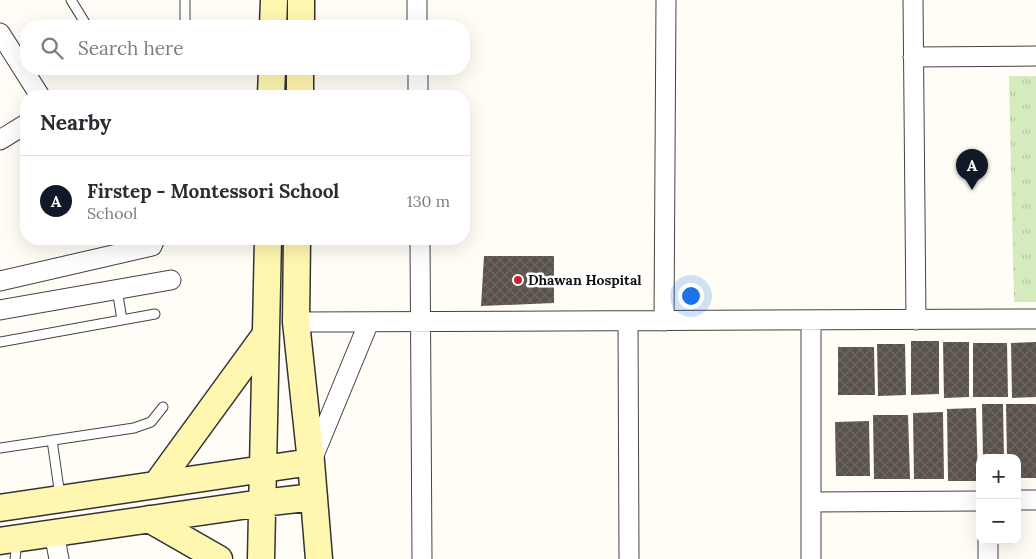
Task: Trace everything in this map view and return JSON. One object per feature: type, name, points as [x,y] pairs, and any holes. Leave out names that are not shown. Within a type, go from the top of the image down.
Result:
[{"type":"street","points":[[273,20],[274,0]]},
{"type":"street","points":[[301,0],[301,20]]},
{"type":"street","points":[[417,0],[417,20]]},
{"type":"street","points":[[664,321],[666,0]]},
{"type":"street","points":[[913,0],[916,320]]},
{"type":"street","points":[[0,32],[20,64]]},
{"type":"street","points":[[913,57],[1036,56]]},
{"type":"street","points":[[27,75],[36,90]]},
{"type":"street","points":[[272,75],[272,90]]},
{"type":"street","points":[[300,75],[300,90]]},
{"type":"street","points":[[418,75],[418,90]]},
{"type":"street","points":[[0,140],[20,128]]},
{"type":"street","points":[[0,281],[152,245]]},
{"type":"street","points":[[261,559],[268,245]]},
{"type":"street","points":[[297,245],[296,322],[319,559]]},
{"type":"street","points":[[420,245],[422,559]]},
{"type":"street","points":[[0,310],[171,280]]},
{"type":"street","points":[[296,322],[1036,319]]},
{"type":"street","points":[[811,320],[811,559]]},
{"type":"street","points":[[628,321],[629,559]]},
{"type":"street","points":[[311,462],[369,322]]},
{"type":"street","points":[[156,485],[266,334]]},
{"type":"street","points":[[0,508],[311,462]]},
{"type":"street","points":[[11,546],[54,533],[314,497]]},
{"type":"street","points":[[1021,500],[1036,500]]},
{"type":"street","points":[[811,502],[976,501]]},
{"type":"street","points":[[149,519],[218,559]]},
{"type":"street","points":[[54,533],[59,559]]},
{"type":"street","points":[[988,544],[988,559]]},
{"type":"lane","points":[[71,0],[83,20]]},
{"type":"lane","points":[[185,0],[185,20]]},
{"type":"lane","points":[[116,290],[122,320]]},
{"type":"lane","points":[[0,342],[155,314]]},
{"type":"lane","points":[[0,448],[134,428],[152,422],[163,408]]},
{"type":"lane","points":[[52,440],[61,499]]},
{"type":"green space","points":[[1009,76],[1036,76],[1036,302],[1014,302]]},
{"type":"building","name":"Dhawan Hospital","points":[[484,256],[554,256],[554,303],[481,306]]},
{"type":"building","points":[[911,341],[939,341],[939,394],[911,395]]},
{"type":"building","points":[[943,342],[969,342],[969,397],[944,398]]},
{"type":"building","points":[[1036,342],[1036,397],[1012,398],[1011,343]]},
{"type":"building","points":[[973,343],[1007,343],[1008,397],[973,397]]},
{"type":"building","points":[[877,344],[905,344],[906,395],[878,396]]},
{"type":"building","points":[[838,347],[874,347],[875,395],[838,395]]},
{"type":"building","points":[[982,404],[1003,404],[1004,454],[983,454]]},
{"type":"building","points":[[1006,404],[1036,404],[1036,478],[1021,478],[1021,454],[1007,454]]},
{"type":"building","points":[[976,408],[976,481],[948,481],[947,409]]},
{"type":"building","points":[[943,412],[944,479],[914,479],[913,413]]},
{"type":"building","points":[[873,415],[908,415],[910,479],[874,479]]},
{"type":"building","points":[[869,421],[870,476],[836,476],[835,422]]},
{"type":"place","name":"Firstep - Montessori School","points":[[972,190]]},
{"type":"place","name":"Dhawan Hospital","points":[[518,280]]}]
